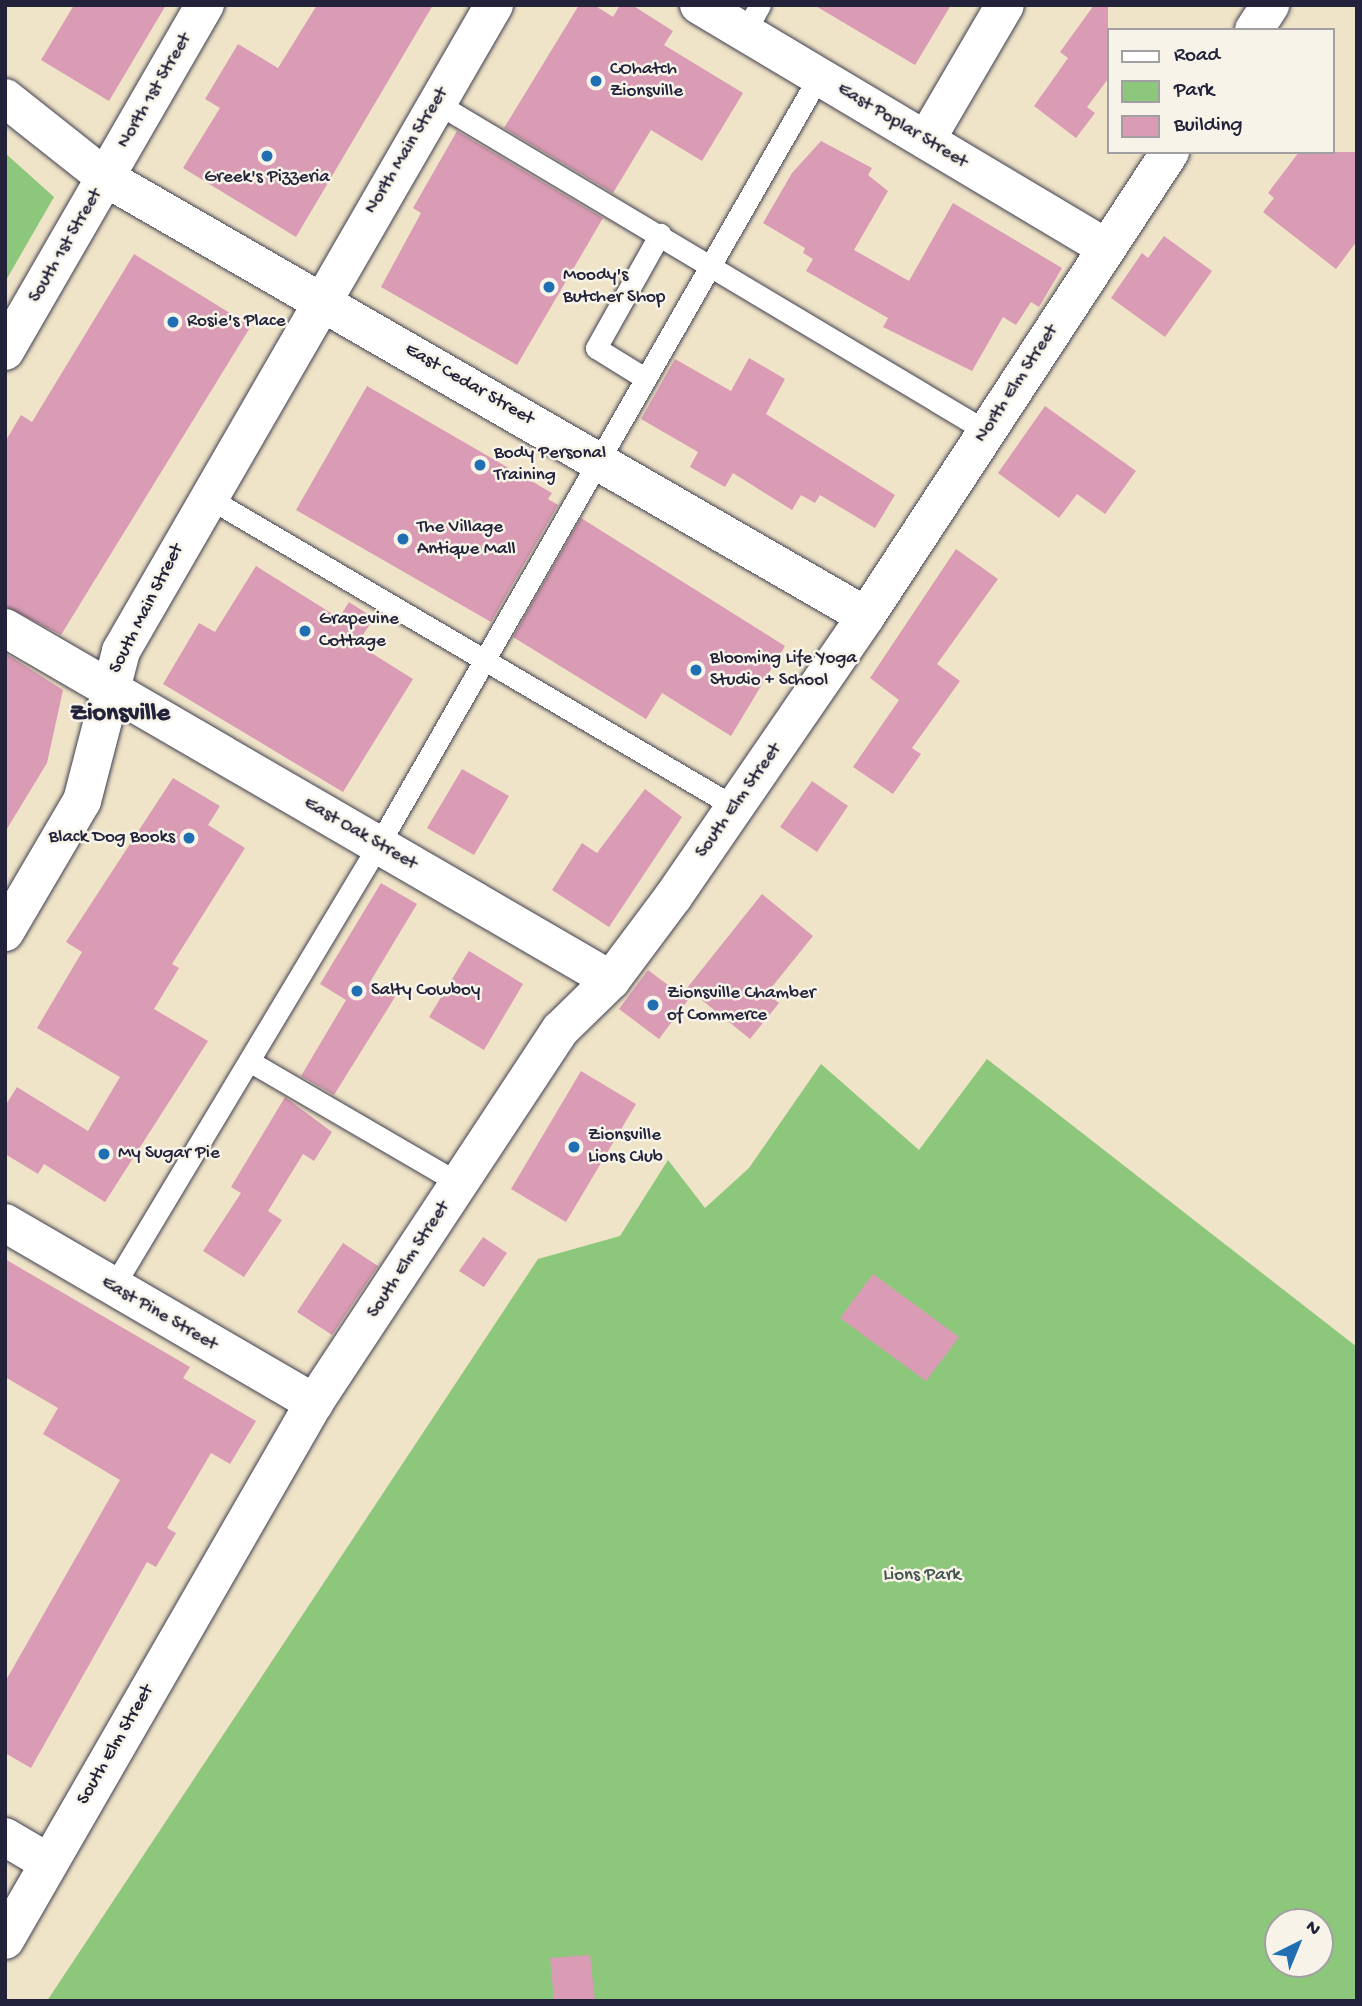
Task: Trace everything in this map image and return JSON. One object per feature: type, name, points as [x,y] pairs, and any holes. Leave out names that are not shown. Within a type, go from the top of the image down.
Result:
[{"type":"street","name":"North 1st Street","points":[[106,178],[205,5]]},
{"type":"street","name":"North Main Street","points":[[320,298],[494,5]]},
{"type":"street","name":"East Poplar Street","points":[[699,5],[752,19],[819,76],[1105,247]]},
{"type":"street","points":[[926,140],[1005,5]]},
{"type":"street","points":[[1255,28],[1270,5]]},
{"type":"street","name":"East Cedar Street","points":[[5,98],[106,178],[320,298],[866,616]]},
{"type":"street","name":"North Elm Street","points":[[866,616],[1105,247],[1169,154]]},
{"type":"street","name":"South 1st Street","points":[[5,351],[106,178]]},
{"type":"street","name":"South Main Street","points":[[5,932],[82,801],[108,687],[207,497],[320,298]]},
{"type":"street","name":"South Elm Street","points":[[5,1940],[314,1403],[560,1030],[611,980],[735,807],[866,616]]},
{"type":"street","name":"East Oak Street","points":[[5,628],[611,980]]},
{"type":"street","name":"East Pine Street","points":[[5,1223],[314,1403]]},
{"type":"street","points":[[5,1837],[49,1863]]},
{"type":"lane","points":[[113,1287],[379,845],[481,659],[819,76]]},
{"type":"lane","points":[[435,103],[660,234],[986,430]]},
{"type":"lane","points":[[643,377],[596,348],[660,234]]},
{"type":"lane","points":[[207,497],[735,807]]},
{"type":"lane","points":[[249,1061],[459,1183]]},
{"type":"green space","points":[[5,153],[54,197],[5,282]]},
{"type":"green space","name":"Lions Park","points":[[987,1059],[1357,1347],[1357,2001],[47,2001],[538,1259],[620,1236],[668,1160],[705,1208],[749,1168],[821,1064],[919,1150]]},
{"type":"building","points":[[74,5],[166,5],[109,101],[41,60]]},
{"type":"building","points":[[317,5],[433,5],[296,237],[183,168],[220,108],[205,99],[238,44],[278,68]]},
{"type":"building","name":"COhatch Zionsville","points":[[579,5],[594,5],[613,17],[620,5],[632,5],[673,31],[664,45],[743,93],[702,161],[651,130],[613,193],[504,128]]},
{"type":"building","points":[[814,5],[951,5],[915,65]]},
{"type":"building","points":[[1094,5],[1108,5],[1106,82],[1087,107],[1095,113],[1076,138],[1034,106],[1068,58],[1060,52]]},
{"type":"building","points":[[457,131],[603,218],[517,365],[381,287],[421,213],[413,208]]},
{"type":"building","points":[[821,141],[872,168],[868,175],[888,191],[854,250],[909,281],[953,203],[1062,268],[1039,307],[1031,302],[1016,325],[1003,317],[972,371],[883,327],[888,318],[806,271],[813,259],[803,253],[805,248],[763,223],[792,173]]},
{"type":"building","points":[[1357,152],[1357,241],[1336,269],[1263,212],[1274,198],[1268,193],[1297,154]]},
{"type":"building","points":[[1164,236],[1212,271],[1165,337],[1111,298],[1142,253],[1148,258]]},
{"type":"building","points":[[134,254],[251,326],[61,635],[5,606],[5,442],[21,415],[32,422]]},
{"type":"building","points":[[749,358],[785,379],[766,414],[895,495],[875,528],[820,495],[815,503],[801,495],[792,510],[733,473],[725,487],[690,467],[698,452],[641,419],[675,359],[731,391]]},
{"type":"building","points":[[367,386],[552,493],[548,499],[558,505],[491,622],[296,510]]},
{"type":"building","points":[[1045,406],[1136,471],[1105,514],[1077,494],[1059,518],[998,473]]},
{"type":"building","points":[[581,518],[785,646],[731,736],[662,693],[646,719],[513,637]]},
{"type":"building","points":[[956,549],[998,579],[937,664],[960,681],[912,748],[921,754],[893,794],[853,767],[899,700],[870,678]]},
{"type":"building","points":[[256,566],[339,618],[349,602],[374,618],[357,644],[413,679],[343,792],[163,684],[199,623],[215,632]]},
{"type":"building","points":[[5,653],[63,690],[47,763],[5,832]]},
{"type":"building","points":[[462,769],[509,796],[474,855],[427,828]]},
{"type":"building","points":[[173,778],[220,806],[208,825],[245,848],[172,964],[179,968],[154,1009],[208,1041],[105,1202],[44,1164],[38,1174],[5,1154],[5,1106],[17,1087],[88,1131],[120,1077],[37,1028],[82,952],[66,942]]},
{"type":"building","points":[[812,781],[848,806],[817,852],[780,827]]},
{"type":"building","points":[[645,789],[682,817],[609,927],[552,890],[582,843],[597,853]]},
{"type":"building","name":"Salty Cowboy","points":[[381,883],[417,904],[370,982],[395,997],[334,1095],[301,1076],[346,1000],[320,984]]},
{"type":"building","points":[[762,894],[813,936],[767,993],[779,1003],[750,1039],[687,988]]},
{"type":"building","points":[[469,951],[523,984],[484,1050],[429,1017]]},
{"type":"building","name":"Zionsville Chamber of Commerce","points":[[648,970],[688,1000],[659,1039],[619,1009]]},
{"type":"building","name":"Zionsville Lions Club","points":[[581,1071],[636,1104],[566,1222],[511,1189]]},
{"type":"building","points":[[285,1097],[332,1132],[314,1161],[303,1154],[268,1211],[282,1220],[244,1277],[203,1251],[241,1193],[231,1187]]},
{"type":"building","points":[[483,1237],[507,1253],[484,1287],[459,1271]]},
{"type":"building","points":[[343,1243],[378,1266],[332,1335],[297,1312]]},
{"type":"building","points":[[5,1259],[190,1367],[183,1378],[256,1421],[230,1464],[211,1453],[167,1528],[176,1533],[156,1567],[147,1562],[31,1768],[5,1753],[5,1682],[120,1480],[43,1434],[58,1408],[5,1377]]},
{"type":"building","points":[[873,1274],[959,1337],[926,1381],[840,1318]]},
{"type":"building","points":[[590,1955],[595,2001],[554,2001],[550,1958]]},
{"type":"place","name":"COhatch Zionsville","points":[[596,81]]},
{"type":"place","name":"Greek's Pizzeria","points":[[267,156]]},
{"type":"place","name":"Moody's Butcher Shop","points":[[549,287]]},
{"type":"place","name":"Rosie's Place","points":[[173,322]]},
{"type":"place","name":"Body Personal Training","points":[[480,465]]},
{"type":"place","name":"The Village Antique Mall","points":[[403,539]]},
{"type":"place","name":"Grapevine Cottage","points":[[305,631]]},
{"type":"place","name":"Blooming Life Yoga Studio + School","points":[[696,670]]},
{"type":"place","name":"Black Dog Books","points":[[189,838]]},
{"type":"place","name":"Salty Cowboy","points":[[357,991]]},
{"type":"place","name":"Zionsville Chamber of Commerce","points":[[653,1005]]},
{"type":"place","name":"Zionsville Lions Club","points":[[574,1147]]},
{"type":"place","name":"My Sugar Pie","points":[[104,1154]]},
{"type":"district","name":"Zionsville","points":[[120,715]]}]
